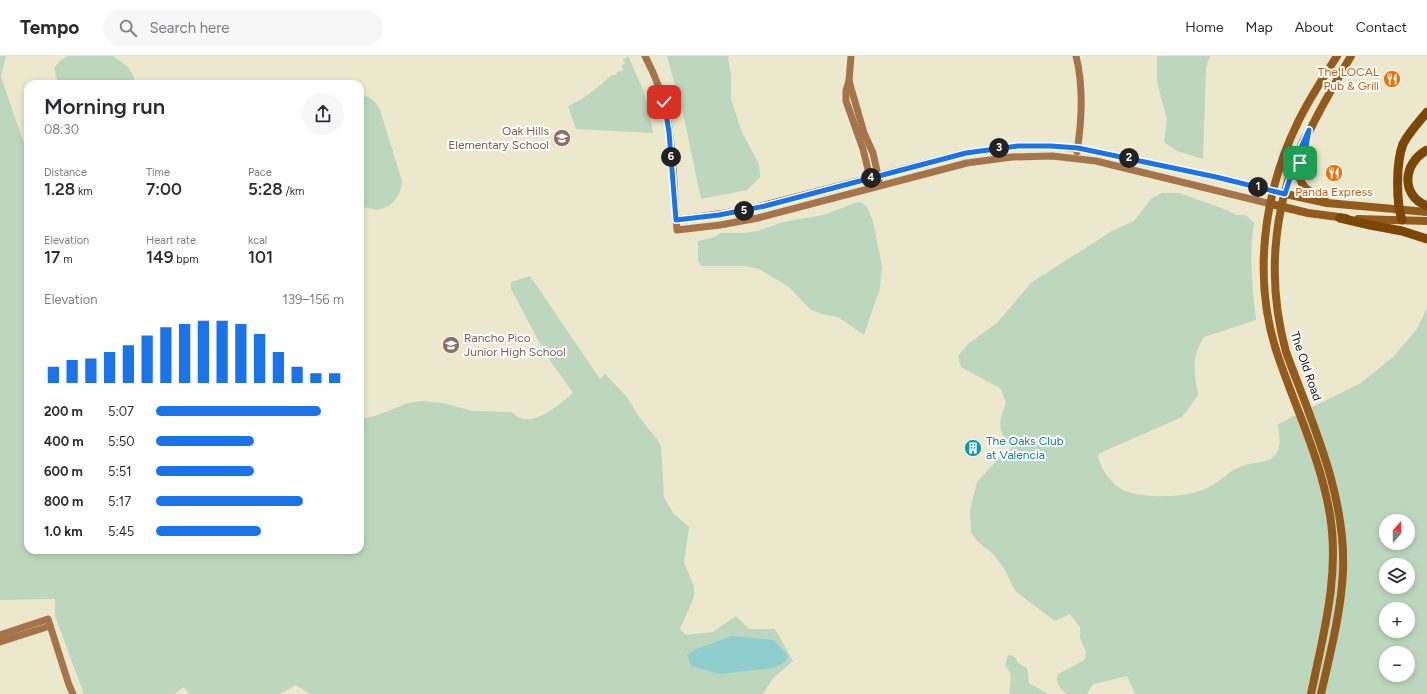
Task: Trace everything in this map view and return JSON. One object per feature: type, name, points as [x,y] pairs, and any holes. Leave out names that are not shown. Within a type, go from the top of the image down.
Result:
[{"type":"highway","points":[[1402,220],[1398,210],[1399,164],[1401,151],[1407,136],[1427,112]]},
{"type":"highway","points":[[1427,150],[1416,157],[1408,178],[1410,190],[1413,196],[1422,204],[1427,206]]},
{"type":"highway","points":[[1340,218],[1370,226],[1402,230],[1427,239]]},
{"type":"main road","name":"The Old Road","points":[[1311,694],[1331,591],[1333,572],[1332,534],[1330,516],[1322,481],[1280,364],[1271,334],[1264,284],[1264,248],[1271,204],[1284,154],[1297,122],[1337,56]]},
{"type":"main road","name":"The Old Road","points":[[1321,694],[1341,590],[1343,554],[1342,538],[1338,507],[1330,474],[1289,360],[1281,332],[1276,299],[1275,259],[1277,233],[1282,206],[1298,154],[1321,107],[1351,56]]},
{"type":"main road","points":[[1309,130],[1299,169],[1301,183],[1314,195],[1331,198],[1344,204]]},
{"type":"main road","points":[[1274,191],[1316,201],[1427,212]]},
{"type":"main road","points":[[1271,204],[1308,213],[1340,218],[1427,221]]},
{"type":"street","points":[[645,56],[655,76],[667,116],[671,145],[677,230],[720,225],[769,215],[983,160],[1032,156],[1076,158],[1111,165],[1271,204]]},
{"type":"street","points":[[851,56],[850,81],[846,90],[846,101],[874,177],[880,186]]},
{"type":"street","points":[[1076,56],[1082,98],[1076,158]]},
{"type":"street","points":[[676,220],[719,215],[765,206],[966,153],[1034,145],[1078,148],[1274,191]]},
{"type":"street","points":[[872,188],[874,177]]},
{"type":"street","points":[[1280,364],[1289,360]]},
{"type":"street","points":[[0,635],[49,623]]},
{"type":"street","points":[[0,642],[49,623]]},
{"type":"street","points":[[49,623],[73,694]]},
{"type":"green space","points":[[0,56],[6,56],[1,77],[24,143],[24,554],[364,554],[364,418],[375,416],[408,403],[422,401],[442,403],[472,411],[512,412],[519,417],[527,419],[535,418],[552,410],[573,393],[545,353],[511,289],[511,282],[530,276],[600,379],[605,374],[627,397],[639,417],[661,446],[664,498],[674,514],[689,527],[684,563],[694,586],[694,597],[680,629],[686,635],[713,632],[736,616],[749,629],[775,629],[793,661],[773,678],[763,694],[310,694],[296,685],[280,694],[189,694],[184,687],[174,694],[84,694],[55,616],[55,599],[0,600]]},
{"type":"green space","points":[[68,56],[113,56],[128,67],[134,77],[134,80],[57,80],[54,68],[61,60]]},
{"type":"green space","points":[[628,56],[642,87],[650,114],[653,133],[576,129],[568,106],[586,96],[612,75],[622,71],[623,69],[621,66],[625,63],[623,60]]},
{"type":"green space","points":[[667,56],[729,56],[731,99],[741,130],[759,164],[760,177],[747,190],[701,199],[684,118]]},
{"type":"green space","points":[[1157,56],[1210,56],[1206,67],[1203,159],[1177,151],[1164,142],[1167,120],[1157,82]]},
{"type":"green space","points":[[364,95],[377,104],[380,110],[402,181],[398,196],[389,206],[376,209],[364,206]]},
{"type":"green space","name":"The Oaks Club at Valencia","points":[[1162,193],[1179,193],[1227,210],[1236,215],[1247,216],[1254,223],[1252,235],[1252,271],[1256,320],[1204,337],[1195,359],[1198,395],[1182,417],[1100,453],[1098,456],[1099,461],[1104,472],[1120,488],[1134,494],[1168,496],[1201,491],[1240,467],[1269,460],[1275,455],[1279,447],[1278,424],[1361,383],[1394,356],[1417,329],[1427,308],[1427,694],[1135,694],[1127,676],[1094,684],[1087,694],[1066,694],[1062,690],[1057,680],[1058,674],[1085,659],[1086,651],[1080,638],[1080,627],[1070,614],[1055,621],[1015,591],[1004,568],[993,554],[977,541],[971,532],[970,510],[977,482],[1006,451],[1012,448],[1001,431],[1000,426],[1001,416],[1006,403],[1001,389],[961,367],[958,356],[969,343],[997,323],[1032,282],[1112,231],[1134,221],[1151,199]]},
{"type":"green space","points":[[858,202],[863,203],[868,209],[874,225],[882,267],[880,288],[864,335],[838,317],[811,310],[789,287],[759,269],[746,266],[701,266],[698,261],[698,241],[715,237],[720,233],[744,233],[758,231],[783,222],[823,215]]},
{"type":"green space","points":[[1008,655],[1015,657],[1018,663],[1027,668],[1029,683],[1048,694],[1009,694],[1011,683],[1010,672],[1005,666]]},
{"type":"water","points":[[732,636],[774,640],[788,656],[785,662],[774,668],[719,674],[691,666],[687,655],[696,649]]},
{"type":"place","name":"The LOCAL Pub & Grill","points":[[1392,79]]},
{"type":"place","name":"Oak Hills Elementary School","points":[[562,138]]},
{"type":"place","name":"Panda Express","points":[[1334,173]]},
{"type":"place","name":"Rancho Pico Junior High School","points":[[451,345]]},
{"type":"place","name":"The Oaks Club at Valencia","points":[[973,448]]},
{"type":"route","points":[[664,102],[669,132],[676,220],[719,215],[765,206],[966,153],[1018,146],[1034,145],[1069,147],[1088,150],[1216,177],[1285,194],[1292,168],[1302,142],[1309,130],[1306,147],[1300,163]]}]
